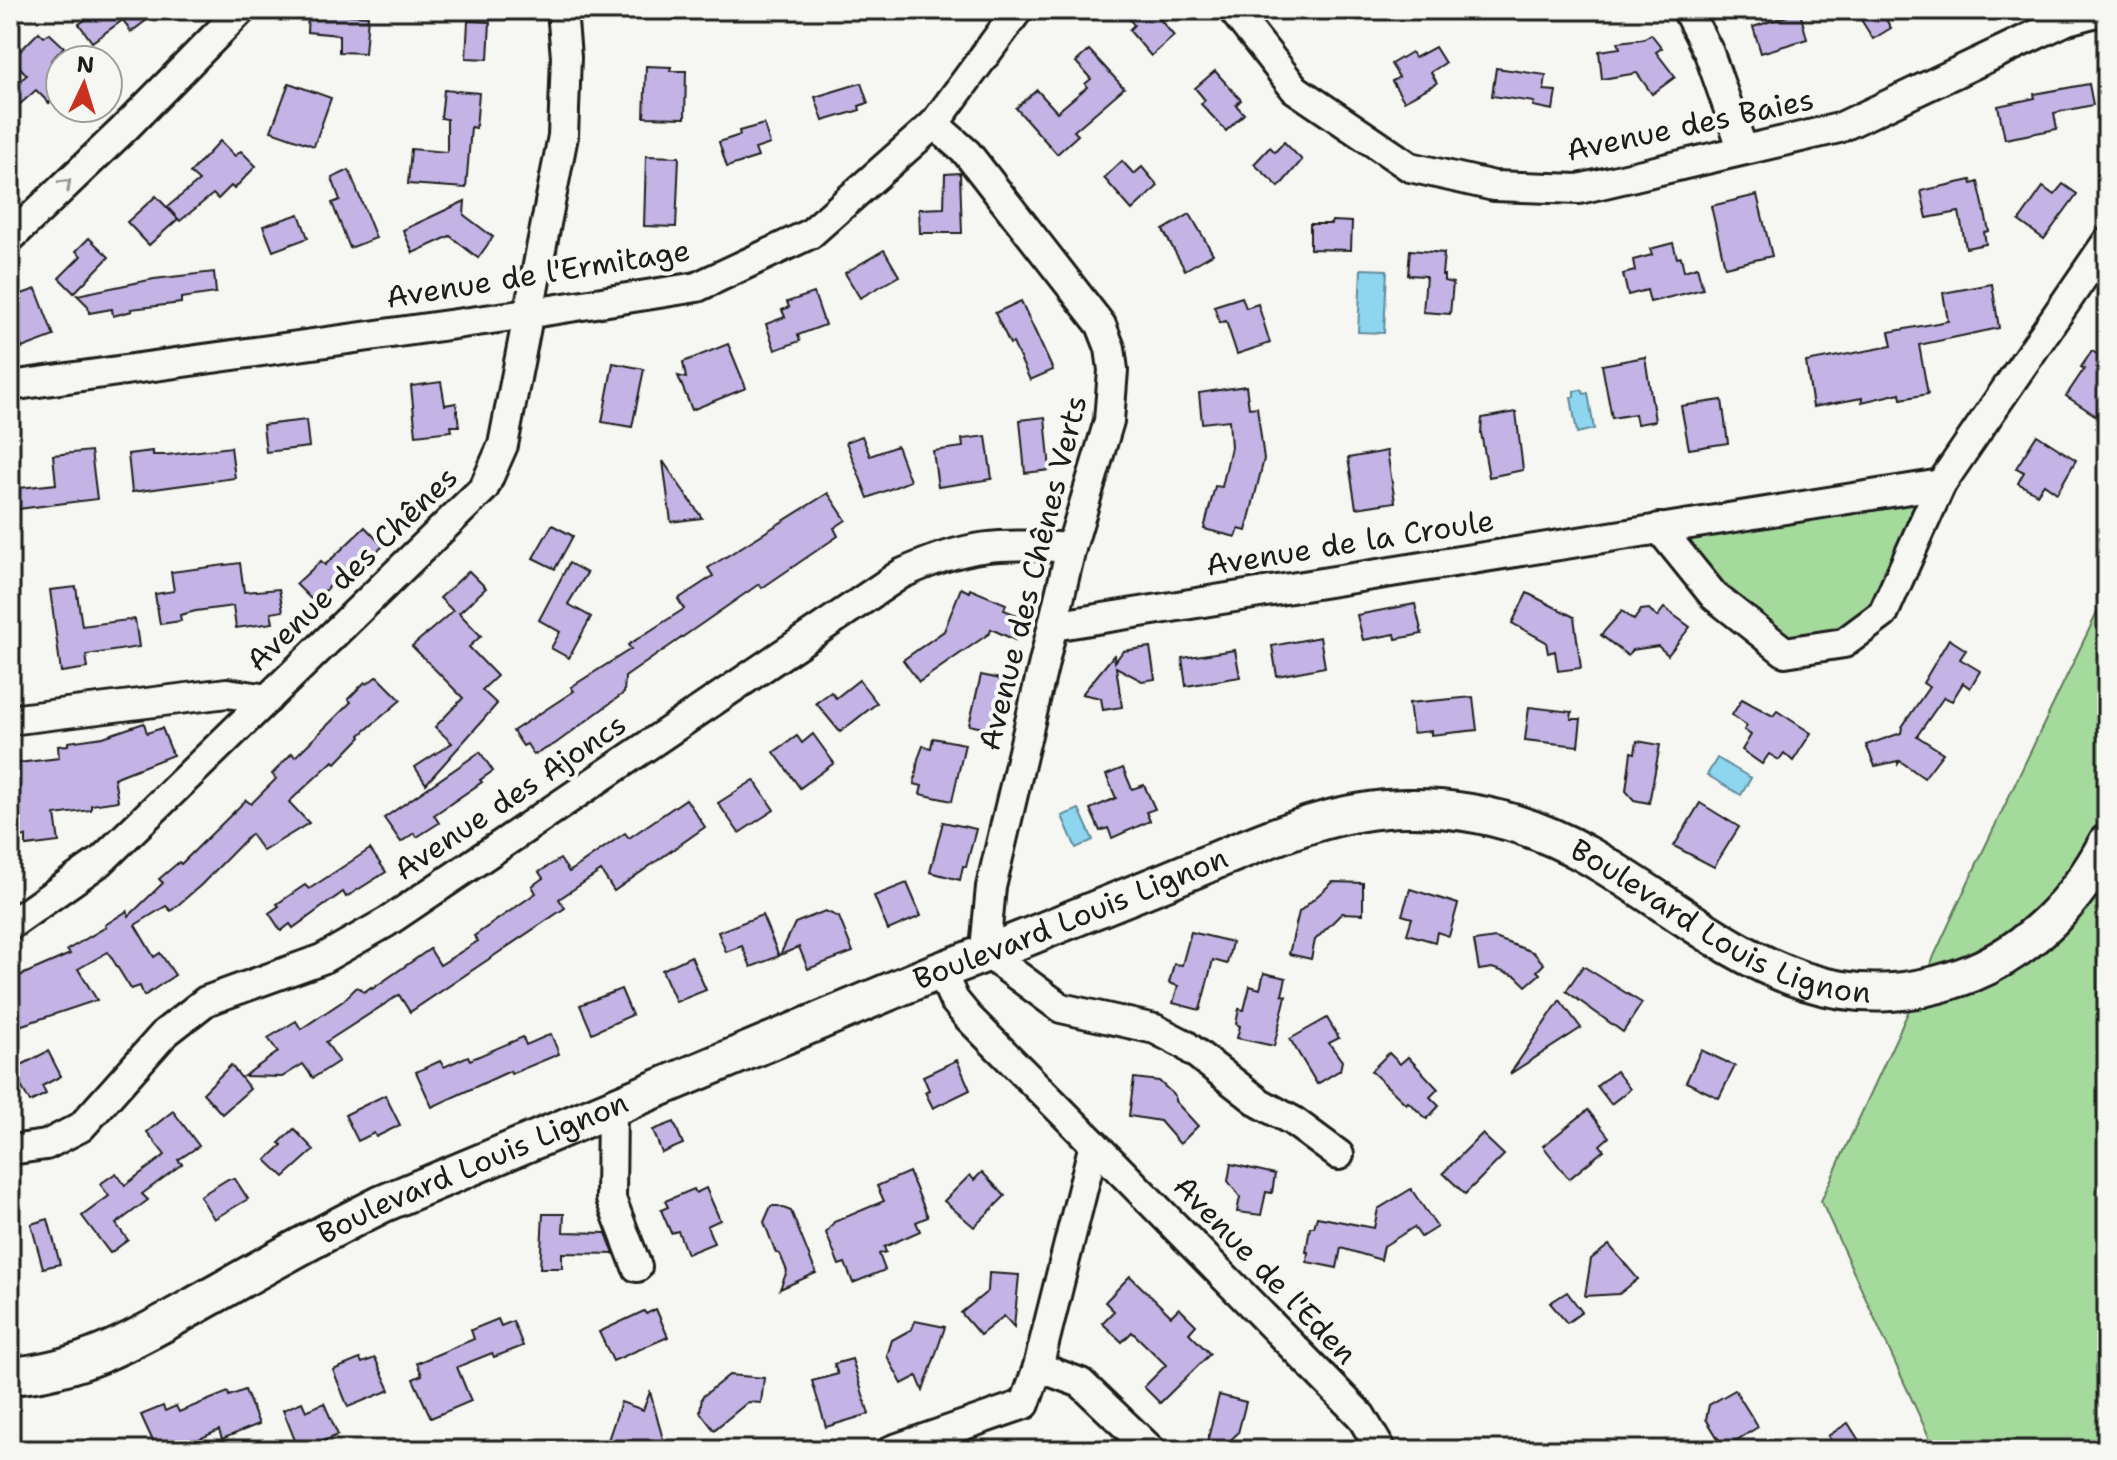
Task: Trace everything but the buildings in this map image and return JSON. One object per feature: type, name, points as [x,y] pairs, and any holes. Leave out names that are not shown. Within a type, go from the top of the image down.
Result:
[{"type":"main road","name":"Boulevard Louis Lignon","points":[[10,1376],[84,1363],[382,1204],[941,971],[1327,818],[1406,808],[1469,813],[1519,824],[1588,856],[1748,959],[1814,985],[1882,992],[1923,988],[1958,978],[2001,958],[2051,922],[2096,863],[2107,843]]},
{"type":"street","points":[[10,238],[124,129],[241,10]]},
{"type":"street","name":"Avenue des Chênes","points":[[10,925],[102,860],[484,488],[503,445],[563,136],[566,57],[562,10]]},
{"type":"street","name":"Avenue de l'Ermitage","points":[[10,386],[697,287],[810,234],[934,124],[1018,10]]},
{"type":"street","name":"Avenue des Baies","points":[[1233,10],[1295,89],[1410,167],[1494,186],[1579,189],[1839,128],[2067,20],[2104,10]]},
{"type":"street","points":[[1687,10],[1709,53],[1743,150]]},
{"type":"street","name":"Avenue des Chênes Verts","points":[[934,124],[967,153],[1101,325],[1110,348],[1113,370],[1109,421],[1071,548],[991,887],[986,939],[988,954]]},
{"type":"street","points":[[1659,528],[1714,596],[1785,652],[1844,643],[1883,614],[1941,484],[2103,248]]},
{"type":"street","name":"Avenue de la Croule","points":[[1053,626],[1941,484]]},
{"type":"street","name":"Avenue des Ajoncs","points":[[10,1150],[46,1145],[81,1127],[165,1033],[196,1008],[236,989],[322,959],[387,922],[901,574],[937,557],[966,549],[1008,544],[1071,548]]},
{"type":"street","points":[[10,720],[227,693],[268,699]]},
{"type":"street","points":[[988,954],[1061,1008],[1155,1029],[1184,1044],[1260,1103],[1293,1121],[1339,1155]]},
{"type":"street","name":"Avenue de l'Eden","points":[[941,971],[954,1000],[968,1017],[1361,1416],[1381,1450]]},
{"type":"street","points":[[612,1107],[611,1199],[637,1267]]},
{"type":"street","points":[[892,1450],[941,1442],[1025,1404],[1038,1367],[1094,1144]]},
{"type":"street","points":[[1038,1367],[1081,1383],[1151,1450]]},
{"type":"green space","points":[[1940,485],[1882,614],[1785,650],[1662,530]]},
{"type":"green space","points":[[2107,592],[2107,1450],[1935,1450],[1821,1201]]},
{"type":"water","points":[[1361,269],[1387,270],[1384,333],[1358,332]]},
{"type":"water","points":[[1582,390],[1584,394],[1588,393],[1594,429],[1577,433],[1571,397],[1574,397],[1574,391]]},
{"type":"water","points":[[1717,758],[1751,778],[1741,795],[1707,775]]},
{"type":"water","points":[[1079,809],[1093,840],[1076,848],[1062,816]]}]
